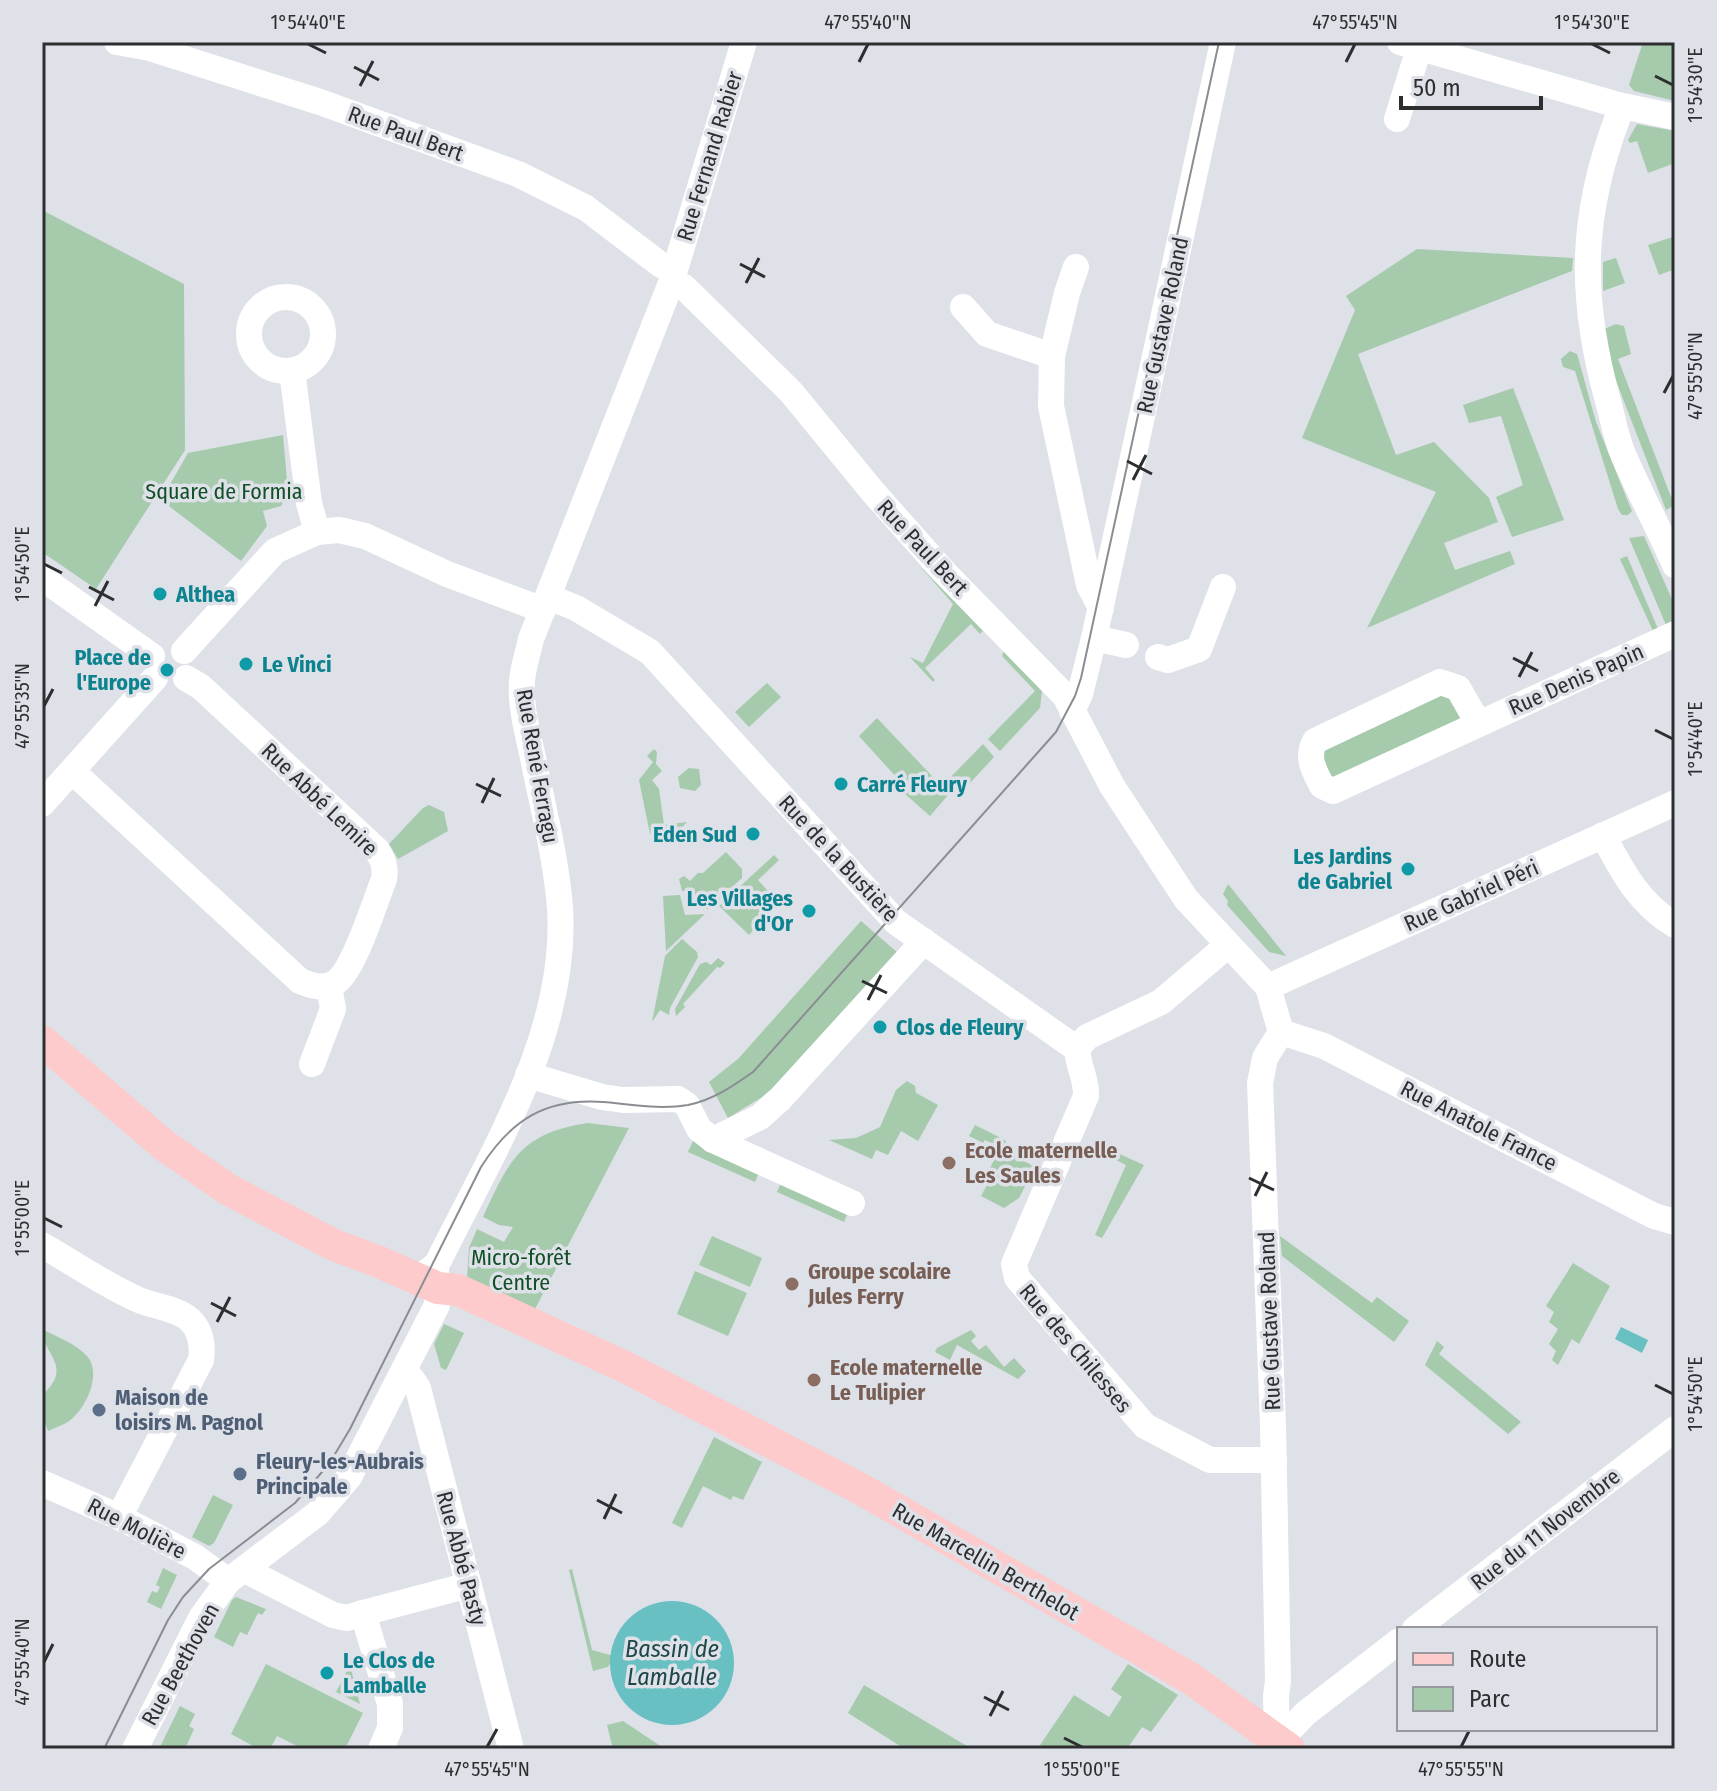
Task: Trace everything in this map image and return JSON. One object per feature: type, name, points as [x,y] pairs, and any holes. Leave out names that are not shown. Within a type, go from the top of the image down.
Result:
[{"type":"main road","points":[[42,1041],[135,1122],[217,1183],[318,1238],[435,1287]]},
{"type":"main road","name":"Rue Marcellin Berthelot","points":[[435,1287],[458,1290],[625,1367],[670,1393],[846,1481],[1190,1678],[1279,1746]]},
{"type":"main road","name":"Rue Marcellin Berthelot","points":[[435,1287],[580,1361],[623,1379],[670,1393]]},
{"type":"street","name":"Rue Paul Bert","points":[[117,42],[150,48],[320,102],[518,174],[586,208],[661,265],[791,392],[934,561],[1069,703]]},
{"type":"street","name":"Rue Fernand Rabier","points":[[673,276],[744,42]]},
{"type":"street","name":"Rue Gustave Roland","points":[[1069,703],[1080,694],[1101,608],[1223,42]]},
{"type":"street","points":[[1397,119],[1413,44],[1618,105],[1675,117]]},
{"type":"street","points":[[1618,105],[1619,114],[1596,180],[1590,221],[1588,294],[1597,360],[1622,452],[1675,565]]},
{"type":"street","points":[[1076,267],[1052,356],[1051,406],[1089,585],[1101,608]]},
{"type":"street","name":"Rue René Ferragu","points":[[403,1374],[435,1287],[528,1075],[550,1014],[560,950],[560,907],[553,851],[522,697],[522,681],[531,639],[673,276]]},
{"type":"street","points":[[963,307],[987,334],[1052,356]]},
{"type":"street","points":[[184,651],[275,551],[317,532],[309,503],[292,371]]},
{"type":"street","name":"Rue de la Bustière","points":[[317,532],[339,530],[365,536],[447,574],[546,603],[576,608],[650,652],[896,922],[1077,1049]]},
{"type":"street","points":[[42,578],[154,667],[167,685],[174,685],[186,678],[190,667],[184,651]]},
{"type":"street","points":[[1158,657],[1168,660],[1199,649],[1223,587]]},
{"type":"street","name":"Rue Denis Papin","points":[[1478,723],[1458,688],[1440,682],[1315,741],[1309,751],[1310,761],[1322,786],[1333,791],[1675,634]]},
{"type":"street","points":[[1094,638],[1126,645]]},
{"type":"street","points":[[42,804],[73,772],[154,667],[167,645],[184,651]]},
{"type":"street","name":"Rue Abbé Lemire","points":[[186,678],[201,687],[377,850],[382,859],[384,879],[351,963],[343,976],[329,986]]},
{"type":"street","points":[[1069,703],[1112,786],[1186,899],[1268,987],[1281,1032]]},
{"type":"street","points":[[73,772],[300,981],[329,986],[333,1009],[312,1064]]},
{"type":"street","name":"Rue Gabriel Péri","points":[[1268,987],[1675,803]]},
{"type":"street","points":[[1603,835],[1643,902],[1675,925]]},
{"type":"street","points":[[713,1140],[760,1117],[780,1099],[924,941]]},
{"type":"street","points":[[1077,1049],[1087,1037],[1161,1002],[1228,945]]},
{"type":"street","name":"Rue Gustave Roland","points":[[1279,1746],[1274,1460],[1260,1083],[1265,1058],[1281,1032]]},
{"type":"street","name":"Rue Anatole France","points":[[1281,1032],[1324,1046],[1654,1216],[1675,1222]]},
{"type":"street","name":"Rue des Chilesses","points":[[1077,1049],[1087,1087],[1086,1096],[1014,1264],[1017,1278],[1145,1426],[1210,1460],[1274,1460]]},
{"type":"street","points":[[528,1075],[602,1097],[623,1100],[678,1099],[687,1105],[699,1129],[713,1140],[842,1190]]},
{"type":"street","points":[[42,1245],[137,1299],[179,1313],[198,1330],[203,1349],[201,1360],[119,1517]]},
{"type":"street","name":"Rue Beethoven","points":[[135,1749],[201,1618],[236,1575],[318,1513],[338,1493],[361,1458],[403,1374]]},
{"type":"street","name":"Rue Abbé Pasty","points":[[403,1374],[412,1379],[418,1388],[511,1749]]},
{"type":"street","name":"Rue du 11 Novembre","points":[[1418,1627],[1675,1429]]},
{"type":"street","name":"Rue Molière","points":[[42,1483],[119,1517],[195,1557],[333,1615],[347,1618],[469,1585]]},
{"type":"street","points":[[363,1613],[391,1711],[390,1728],[381,1749]]},
{"type":"street","points":[[1279,1746],[1306,1713],[1397,1643]]},
{"type":"green space","points":[[1643,42],[1675,42],[1675,101],[1634,91],[1629,85]]},
{"type":"green space","points":[[1637,124],[1675,131],[1675,163],[1648,173],[1637,141],[1630,143],[1628,140]]},
{"type":"green space","points":[[42,210],[184,284],[185,450],[96,589],[42,552],[42,480],[45,475],[42,472]]},
{"type":"green space","points":[[1673,237],[1675,269],[1659,275],[1648,245]]},
{"type":"green space","points":[[1417,249],[1573,258],[1572,271],[1358,354],[1396,455],[1434,442],[1489,498],[1498,522],[1444,543],[1455,570],[1510,551],[1515,564],[1367,628],[1436,492],[1302,438],[1355,310],[1346,296]]},
{"type":"green space","points":[[1616,258],[1625,283],[1603,291],[1603,262]]},
{"type":"green space","points":[[1616,324],[1624,326],[1631,354],[1618,359],[1671,497],[1675,496],[1675,505],[1666,510],[1608,360],[1604,329]]},
{"type":"green space","points":[[1570,351],[1577,354],[1596,422],[1632,511],[1628,515],[1622,515],[1618,509],[1575,371],[1563,367],[1561,359]]},
{"type":"green space","points":[[1513,388],[1564,520],[1512,537],[1496,497],[1523,485],[1501,416],[1469,423],[1463,405]]},
{"type":"green space","name":"Square de Formia","points":[[283,435],[288,492],[281,506],[263,511],[267,526],[241,561],[161,500],[188,453]]},
{"type":"green space","points":[[1644,536],[1675,606],[1675,621],[1666,625],[1629,538]]},
{"type":"green space","points":[[1627,556],[1658,629],[1653,631],[1620,559]]},
{"type":"green space","points":[[920,566],[983,631],[980,634],[971,624],[925,668],[935,680],[933,682],[910,657],[923,663],[953,604]]},
{"type":"green space","points":[[1004,651],[1042,691],[1040,708],[1000,751],[988,739],[1035,691],[1002,656]]},
{"type":"green space","points":[[767,683],[781,697],[749,727],[735,712]]},
{"type":"green space","points":[[1435,693],[1454,697],[1464,715],[1459,724],[1334,780],[1325,778],[1319,746]]},
{"type":"green space","points":[[877,718],[949,794],[930,816],[904,793],[907,789],[859,736]]},
{"type":"green space","points":[[983,744],[994,757],[957,797],[944,784]]},
{"type":"green space","points":[[654,749],[657,752],[656,764],[662,771],[652,780],[659,789],[664,825],[687,822],[680,829],[650,834],[639,780],[653,762],[647,756]]},
{"type":"green space","points":[[689,768],[699,769],[701,785],[695,791],[680,788],[678,777]]},
{"type":"green space","points":[[429,805],[444,812],[448,831],[398,859],[389,844]]},
{"type":"green space","points":[[726,852],[742,869],[742,878],[708,909],[692,909],[687,891],[682,891],[679,879],[684,876],[690,881]]},
{"type":"green space","points":[[774,855],[779,860],[758,880],[778,902],[749,935],[719,906]]},
{"type":"green space","points":[[1228,884],[1286,956],[1269,952],[1227,905],[1223,894]]},
{"type":"green space","points":[[680,895],[685,915],[705,914],[666,951],[663,896]]},
{"type":"green space","points":[[861,921],[897,952],[784,1078],[762,1097],[728,1118],[709,1082],[738,1059]]},
{"type":"green space","points":[[682,939],[697,952],[698,957],[669,1015],[660,1010],[652,1022],[665,956]]},
{"type":"green space","points":[[718,958],[725,963],[717,967],[676,1016],[675,1009],[700,964],[706,962],[711,965]]},
{"type":"green space","points":[[907,1081],[915,1086],[916,1093],[938,1105],[918,1141],[901,1131],[888,1155],[876,1150],[872,1159],[829,1140],[856,1138],[880,1127],[896,1090]]},
{"type":"green space","name":"Micro-forêt Centre","points":[[588,1123],[629,1128],[534,1311],[467,1278],[469,1248],[477,1229],[504,1242],[513,1227],[499,1225],[483,1217],[501,1180],[520,1152],[547,1134]]},
{"type":"green space","points":[[975,1125],[1005,1140],[1011,1154],[1035,1167],[1019,1198],[1004,1208],[981,1196],[992,1176],[987,1173],[1001,1148],[969,1136]]},
{"type":"green space","points":[[695,1137],[761,1168],[755,1182],[688,1152]]},
{"type":"green space","points":[[1117,1153],[1144,1165],[1102,1238],[1095,1235],[1126,1165],[1114,1159]]},
{"type":"green space","points":[[783,1178],[849,1210],[844,1222],[777,1192]]},
{"type":"green space","points":[[712,1236],[762,1258],[750,1287],[699,1265]]},
{"type":"green space","points":[[1280,1236],[1372,1303],[1377,1297],[1409,1321],[1394,1342],[1282,1256]]},
{"type":"green space","points":[[1573,1263],[1610,1286],[1579,1344],[1572,1339],[1558,1365],[1552,1360],[1556,1351],[1549,1344],[1558,1329],[1549,1322],[1554,1312],[1546,1306]]},
{"type":"green space","points":[[695,1271],[747,1293],[728,1336],[677,1314]]},
{"type":"green space","points":[[444,1324],[464,1333],[446,1370],[441,1368],[434,1344]]},
{"type":"green space","points":[[42,1329],[82,1351],[93,1373],[90,1392],[80,1410],[66,1423],[48,1431],[42,1414],[42,1395],[56,1376],[57,1368]]},
{"type":"green space","points":[[971,1330],[976,1336],[971,1341],[979,1350],[986,1345],[1004,1367],[1014,1358],[1026,1371],[1018,1379],[957,1345],[950,1360],[935,1352]]},
{"type":"green space","points":[[1437,1341],[1444,1347],[1439,1354],[1521,1422],[1508,1434],[1425,1365]]},
{"type":"green space","points":[[714,1437],[762,1462],[743,1500],[733,1496],[731,1500],[703,1486],[682,1528],[672,1523]]},
{"type":"green space","points":[[213,1495],[233,1505],[214,1543],[209,1546],[192,1537]]},
{"type":"green space","points":[[163,1568],[177,1575],[161,1609],[147,1602],[152,1591],[157,1593],[160,1587],[156,1585]]},
{"type":"green space","points":[[572,1569],[592,1650],[614,1656],[608,1667],[593,1671],[569,1570]]},
{"type":"green space","points":[[236,1597],[266,1609],[262,1615],[258,1613],[247,1635],[240,1632],[233,1647],[214,1637]]},
{"type":"green space","points":[[266,1664],[363,1713],[345,1749],[303,1749],[277,1736],[270,1749],[259,1749],[231,1734]]},
{"type":"green space","points":[[1128,1664],[1178,1695],[1151,1732],[1142,1727],[1127,1749],[1046,1749],[1040,1745],[1074,1695],[1109,1717],[1122,1697],[1111,1689]]},
{"type":"green space","points":[[350,1665],[360,1704],[336,1692]]},
{"type":"green space","points":[[864,1685],[972,1749],[905,1749],[848,1713]]},
{"type":"green space","points":[[180,1706],[195,1714],[189,1726],[194,1729],[185,1749],[160,1747]]},
{"type":"green space","points":[[623,1721],[665,1749],[613,1749],[607,1725]]},
{"type":"water","points":[[1621,1327],[1648,1340],[1642,1353],[1615,1339]]},
{"type":"water","name":"Bassin de Lamballe","points":[[672,1601],[696,1606],[716,1619],[729,1639],[734,1663],[729,1687],[716,1707],[696,1720],[672,1725],[648,1720],[628,1707],[615,1687],[610,1663],[615,1639],[628,1619],[648,1606]]},
{"type":"tram line","points":[[104,1749],[168,1620],[183,1597],[209,1569],[295,1503],[329,1464],[350,1429],[481,1167],[505,1136],[517,1125],[547,1108],[582,1102],[656,1107],[688,1105],[714,1096],[753,1072],[1056,732],[1081,678],[1219,42]]},
{"type":"place","name":"Althea","points":[[160,594]]},
{"type":"place","name":"Le Vinci","points":[[246,664]]},
{"type":"place","name":"Place de l'Europe","points":[[167,670]]},
{"type":"place","name":"Carré Fleury","points":[[841,784]]},
{"type":"place","name":"Eden Sud","points":[[753,834]]},
{"type":"place","name":"Les Jardins de Gabriel","points":[[1408,869]]},
{"type":"place","name":"Les Villages d'Or","points":[[809,911]]},
{"type":"place","name":"Clos de Fleury","points":[[880,1027]]},
{"type":"place","name":"Ecole maternelle Les Saules","points":[[949,1163]]},
{"type":"place","name":"Groupe scolaire Jules Ferry","points":[[792,1284]]},
{"type":"place","name":"Ecole maternelle Le Tulipier","points":[[814,1380]]},
{"type":"place","name":"Maison de loisirs M. Pagnol","points":[[99,1410]]},
{"type":"place","name":"Fleury-les-Aubrais Principale","points":[[240,1474]]},
{"type":"place","name":"Le Clos de Lamballe","points":[[327,1673]]}]
